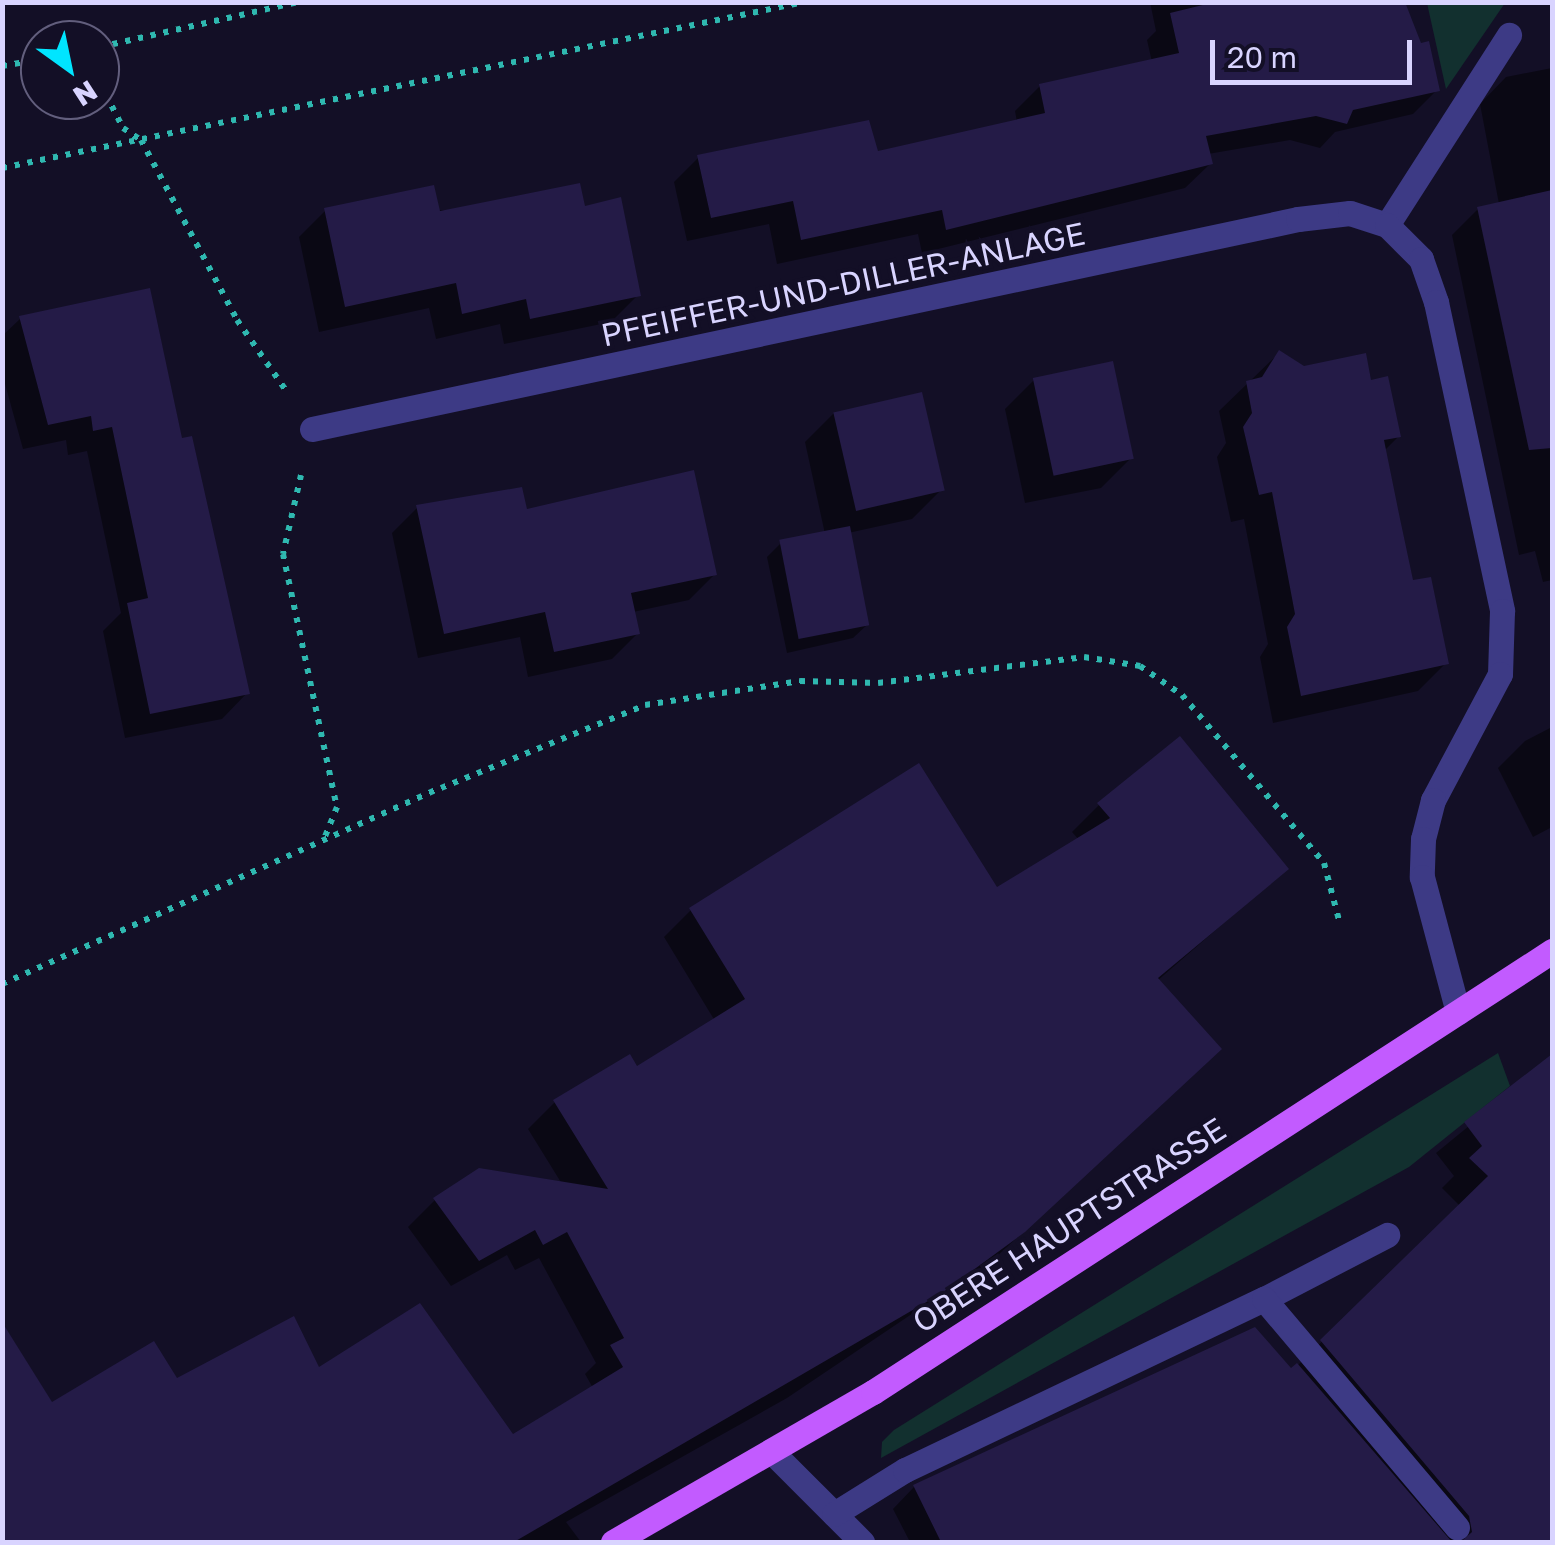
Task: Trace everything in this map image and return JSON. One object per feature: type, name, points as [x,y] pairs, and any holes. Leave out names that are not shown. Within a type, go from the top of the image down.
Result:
[{"type":"main road","name":"OBERE HAUPTSTRASSE","points":[[614,1542],[963,1334],[1552,952]]},
{"type":"street","points":[[1458,1012],[1422,877],[1423,839],[1433,800],[1500,674],[1502,612],[1436,302],[1421,259],[1386,225],[1509,35]]},
{"type":"street","name":"PFEIFFER-UND-DILLER-ANLAGE","points":[[312,429],[1298,219],[1350,212],[1386,225]]},
{"type":"street","points":[[834,1514],[958,1444],[1388,1235]]},
{"type":"street","points":[[1264,1298],[1458,1527]]},
{"type":"street","points":[[770,1451],[862,1542]]},
{"type":"path","points":[[120,42],[298,2]]},
{"type":"path","points":[[2,168],[804,2]]},
{"type":"path","points":[[119,120],[123,128],[141,140],[236,320],[312,429],[283,554],[337,807],[322,844]]},
{"type":"path","points":[[2,984],[646,705],[800,681],[878,683],[1084,657],[1140,666],[1182,695],[1324,863],[1340,924]]},
{"type":"green space","points":[[1427,3],[1505,3],[1446,89]]},
{"type":"green space","points":[[1498,1053],[1510,1086],[1409,1167],[881,1458],[882,1442],[894,1430]]},
{"type":"building","points":[[1215,2],[1405,2],[1421,43],[1429,41],[1440,91],[1353,110],[1347,124],[1316,116],[1206,136],[1213,164],[946,230],[942,210],[801,240],[793,201],[711,218],[697,155],[869,120],[878,151],[1045,113],[1039,84],[1179,53],[1170,13]]},
{"type":"building","points":[[580,183],[585,206],[621,197],[641,296],[530,319],[526,299],[462,314],[456,283],[345,307],[324,208],[434,185],[440,211]]},
{"type":"building","points":[[1552,190],[1552,448],[1529,450],[1477,207]]},
{"type":"building","points":[[150,288],[182,438],[192,436],[250,694],[150,714],[127,603],[148,598],[112,427],[93,431],[91,416],[48,425],[19,316]]},
{"type":"building","points":[[1279,350],[1304,366],[1366,353],[1371,380],[1388,376],[1401,437],[1384,440],[1399,514],[1413,580],[1431,577],[1449,664],[1301,696],[1287,627],[1295,614],[1272,492],[1259,495],[1243,427],[1252,413],[1246,381],[1262,377]]},
{"type":"building","points":[[1113,361],[1134,459],[1054,476],[1033,378]]},
{"type":"building","points":[[922,392],[945,490],[856,511],[833,412]]},
{"type":"building","points":[[694,470],[717,575],[631,593],[640,634],[554,652],[545,612],[444,634],[416,505],[522,487],[527,509]]},
{"type":"building","points":[[850,526],[869,625],[799,639],[779,540]]},
{"type":"building","points":[[1180,736],[1289,869],[1158,978],[1222,1049],[1025,1232],[942,1293],[514,1542],[2,1542],[2,1322],[52,1402],[154,1341],[177,1378],[294,1316],[319,1367],[420,1303],[513,1434],[623,1367],[610,1345],[624,1338],[567,1232],[543,1245],[535,1230],[479,1261],[433,1198],[479,1168],[608,1189],[553,1100],[630,1054],[637,1066],[745,999],[689,908],[919,763],[997,887],[1110,818],[1097,803]]},
{"type":"building","points":[[1552,1054],[1552,1542],[1461,1542],[1472,1532],[1469,1516],[1320,1340],[1488,1176],[1469,1158],[1482,1146],[1464,1122]]},
{"type":"building","points":[[1255,1327],[1291,1368],[1297,1363],[1452,1542],[941,1542],[913,1485]]}]
